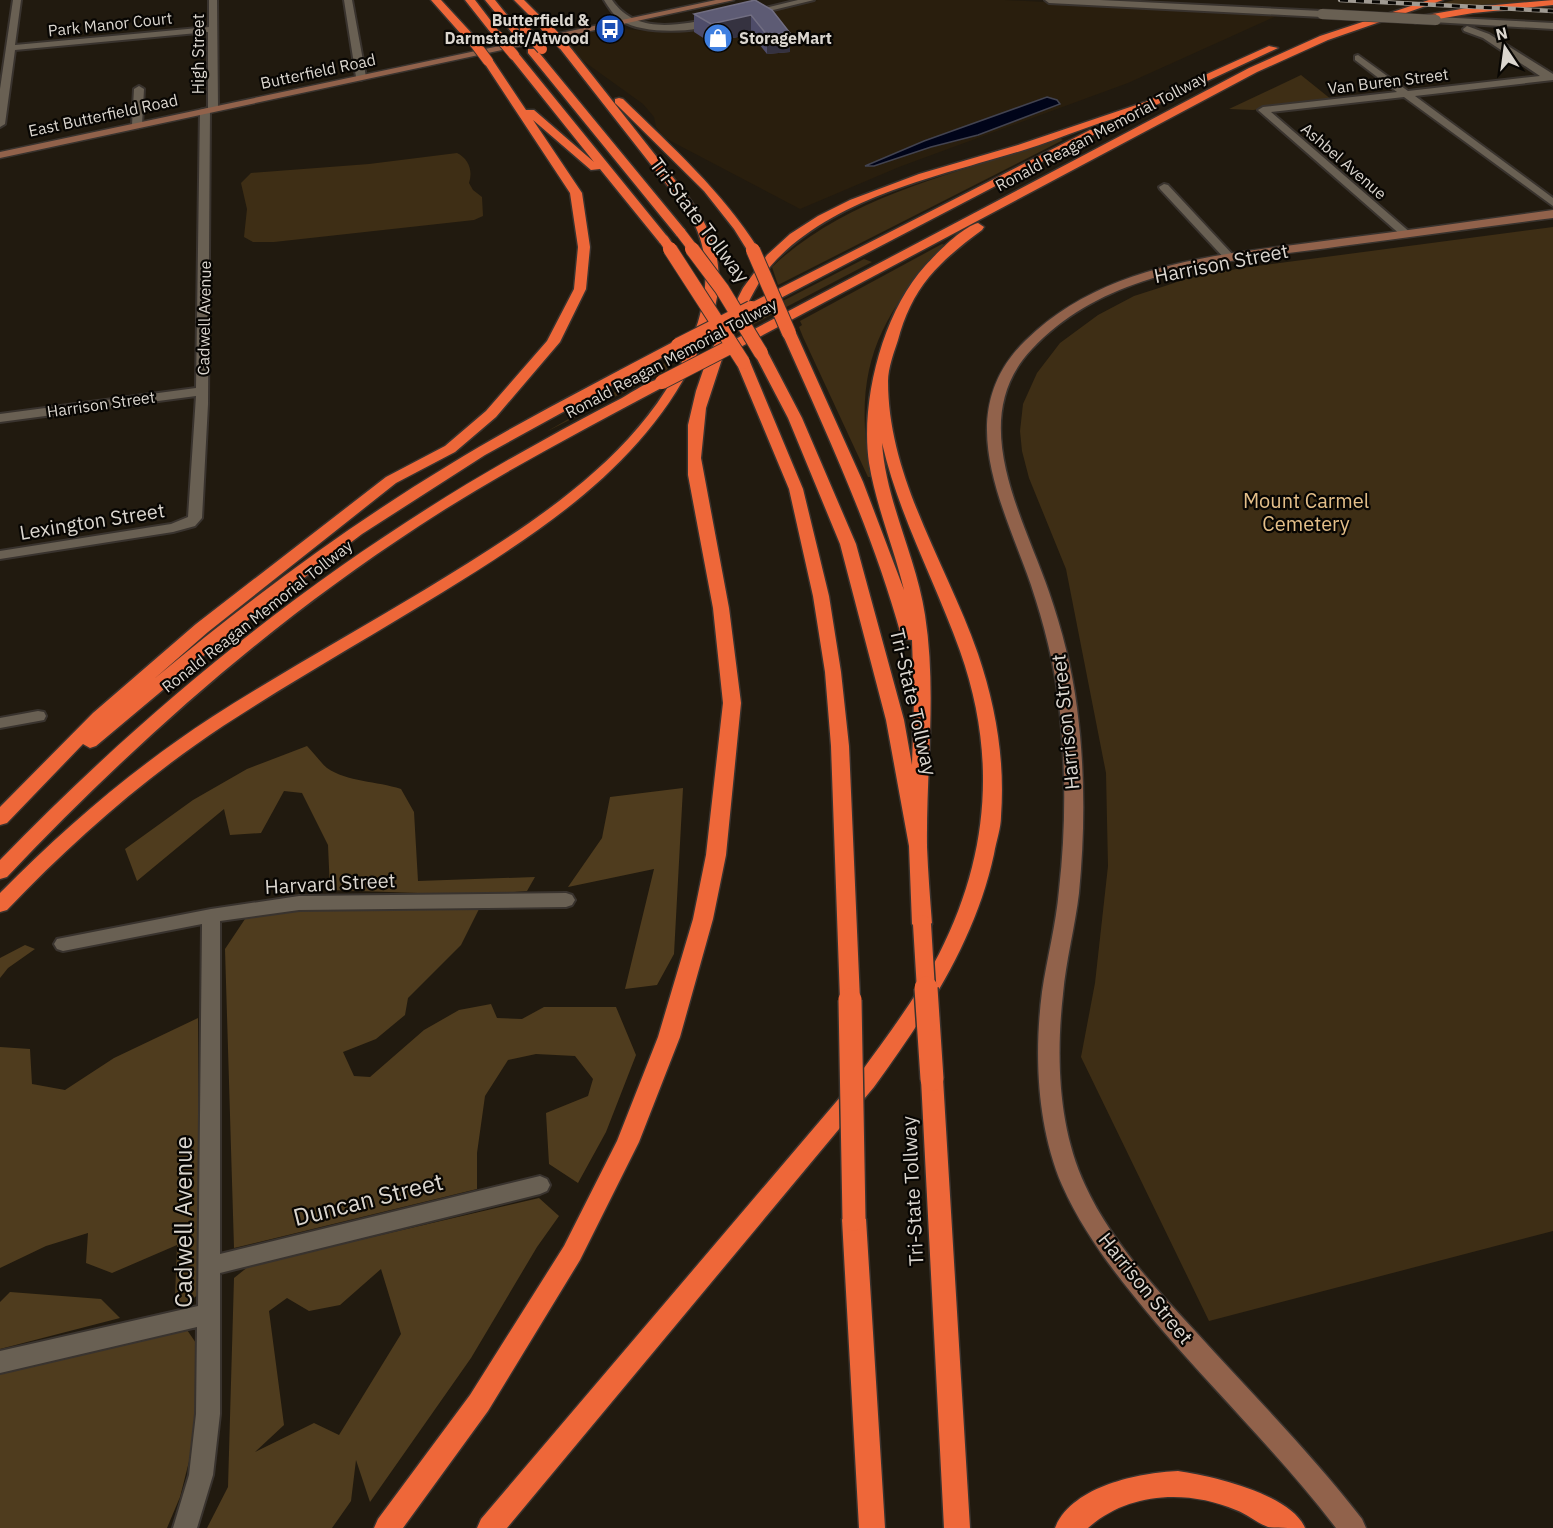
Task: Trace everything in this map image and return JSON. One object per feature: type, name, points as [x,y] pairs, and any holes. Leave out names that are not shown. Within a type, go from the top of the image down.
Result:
[{"type":"highway","points":[[0,820],[99,717],[202,628],[391,480],[450,449],[491,414],[553,342],[580,289],[584,247],[576,193],[488,61],[436,0]]},
{"type":"highway","name":"Tri-State Tollway","points":[[470,0],[514,55],[542,95],[630,196],[664,240],[743,362],[796,489],[821,596],[833,672],[840,746],[850,999],[854,1219],[872,1528]]},
{"type":"highway","name":"Tri-State Tollway","points":[[490,0],[537,50],[681,233],[722,289],[761,353],[795,418],[848,544],[896,720],[918,846],[957,1528]]},
{"type":"highway","points":[[519,0],[717,197],[753,250],[857,489],[889,569],[907,627],[921,690]]},
{"type":"highway","name":"Ronald Reagan Memorial Tollway","points":[[0,820],[213,638],[337,545],[403,500],[495,443],[678,345],[1147,105],[1262,52],[1338,23],[1411,0]]},
{"type":"highway","name":"Ronald Reagan Memorial Tollway","points":[[0,872],[105,765],[170,706],[288,610],[350,565],[459,495],[663,382],[1253,70],[1324,38],[1438,0]]},
{"type":"highway","points":[[1253,70],[1347,37],[1403,22],[1473,10],[1553,2]]},
{"type":"highway","points":[[0,905],[72,834],[165,758],[219,721],[523,534],[557,510],[618,457],[654,416],[676,385],[694,350],[710,301],[712,269],[709,245],[696,215],[562,44]]},
{"type":"highway","points":[[537,50],[580,90]]},
{"type":"highway","points":[[513,97],[630,196]]},
{"type":"highway","points":[[387,1528],[479,1403],[572,1253],[628,1142],[672,1026],[703,919],[716,855],[732,703],[721,608],[694,475],[693,432],[710,367],[742,300],[771,258],[783,246],[825,218],[910,182],[1147,105]]},
{"type":"highway","points":[[595,106],[672,185]]},
{"type":"highway","points":[[918,846],[921,690],[916,614],[904,559],[877,463],[874,416],[889,337],[901,309],[917,282],[961,240],[1062,172]]},
{"type":"highway","points":[[490,1528],[783,1177],[851,1101],[883,1060],[928,992],[961,930],[975,895],[986,859],[994,796],[993,745],[988,715],[977,673],[899,481],[885,428],[881,380]]},
{"type":"highway","points":[[1068,1528],[1103,1500],[1135,1486],[1174,1483],[1208,1487],[1249,1502],[1292,1528]]},
{"type":"main road","name":"Butterfield Road","points":[[209,109],[625,20],[705,0]]},
{"type":"main road","name":"Butterfield Road","points":[[625,20],[729,0]]},
{"type":"main road","points":[[675,12],[664,15],[663,20],[675,28]]},
{"type":"main road","name":"East Butterfield Road","points":[[0,155],[209,109]]},
{"type":"main road","name":"Harrison Street","points":[[1353,1528],[1284,1444],[1172,1324],[1121,1263],[1090,1216],[1068,1172],[1056,1127],[1050,1071],[1052,995],[1065,930],[1074,820],[1070,733],[1060,657],[1038,581],[1000,481],[994,457],[992,430],[994,407],[1001,387],[1020,356],[1049,327],[1069,312],[1111,290],[1155,274],[1230,258],[1553,214]]},
{"type":"street","points":[[0,124],[16,0]]},
{"type":"street","name":"High Street","points":[[209,109],[213,0]]},
{"type":"street","points":[[348,0],[362,77]]},
{"type":"street","points":[[608,0],[613,11],[625,20],[655,27],[675,28],[729,18]]},
{"type":"street","points":[[741,15],[810,0]]},
{"type":"street","points":[[1049,0],[1553,26]]},
{"type":"street","name":"Park Manor Court","points":[[10,48],[213,29]]},
{"type":"street","points":[[1467,29],[1486,36],[1551,78]]},
{"type":"street","points":[[1358,58],[1553,203]]},
{"type":"street","name":"Van Buren Street","points":[[1263,111],[1551,78]]},
{"type":"street","points":[[137,125],[139,89]]},
{"type":"street","name":"Cadwell Avenue","points":[[190,524],[197,512],[209,109]]},
{"type":"street","name":"Ashbel Avenue","points":[[1263,111],[1406,234]]},
{"type":"street","points":[[1164,187],[1230,258]]},
{"type":"street","name":"Harrison Street","points":[[0,418],[202,391]]},
{"type":"street","name":"Lexington Street","points":[[0,555],[154,532],[190,524]]},
{"type":"street","points":[[0,723],[38,716]]},
{"type":"street","name":"Harvard Street","points":[[63,944],[211,915],[299,903],[566,900]]},
{"type":"street","name":"Cadwell Avenue","points":[[185,1527],[201,1475],[207,1424],[211,915]]},
{"type":"street","name":"Duncan Street","points":[[208,1266],[540,1185]]},
{"type":"street","points":[[0,1362],[208,1314]]},
{"type":"shaded area","points":[[818,0],[1004,0],[1281,14],[1128,83],[899,167],[800,209],[663,137],[656,127],[654,117],[643,104],[554,40],[613,28],[647,31],[680,30]]},
{"type":"shaded area","points":[[307,746],[324,766],[335,773],[401,789],[414,812],[418,881],[535,877],[527,891],[476,895],[330,890],[328,845],[302,793],[284,791],[261,833],[230,835],[224,809],[137,881],[125,849],[193,800],[247,769]]},
{"type":"shaded area","points":[[683,788],[674,954],[657,985],[625,989],[654,869],[568,887],[602,838],[610,797]]},
{"type":"shaded area","points":[[480,907],[461,945],[408,998],[405,1015],[376,1039],[343,1052],[354,1076],[370,1077],[424,1030],[459,1010],[491,1004],[497,1018],[522,1019],[544,1007],[616,1007],[636,1055],[606,1132],[578,1183],[549,1164],[546,1113],[588,1096],[593,1079],[575,1056],[536,1054],[508,1060],[485,1096],[477,1153],[477,1189],[234,1248],[225,949],[247,916],[303,908]]},
{"type":"shaded area","points":[[25,945],[35,949],[8,968],[0,978],[0,958]]},
{"type":"shaded area","points":[[198,1018],[199,1294],[179,1309],[175,1297],[177,1245],[112,1273],[86,1263],[88,1233],[46,1246],[0,1268],[0,1047],[30,1049],[32,1084],[65,1090],[114,1058]]},
{"type":"shaded area","points":[[539,1198],[559,1216],[537,1247],[471,1358],[370,1502],[356,1460],[351,1501],[332,1528],[207,1528],[228,1487],[234,1278],[249,1266]],"holes":[[[381,1269],[401,1334],[339,1435],[314,1423],[255,1452],[284,1425],[269,1311],[287,1298],[309,1311],[340,1305]]]},
{"type":"shaded area","points":[[10,1292],[101,1299],[120,1318],[0,1349],[0,1302]]},
{"type":"shaded area","points":[[187,1330],[196,1343],[198,1426],[180,1497],[167,1528],[0,1528],[0,1373]]},
{"type":"green space","points":[[1454,0],[1548,0],[1488,6],[1440,4]]},
{"type":"green space","points":[[1301,75],[1332,100],[1253,110],[1229,109]]},
{"type":"green space","points":[[1058,138],[1063,140],[778,285],[772,267],[803,242],[836,221],[907,188]]},
{"type":"green space","points":[[457,153],[469,166],[469,183],[473,190],[482,197],[483,216],[474,220],[274,242],[253,242],[244,237],[247,209],[241,183],[251,173],[369,164]]},
{"type":"green space","name":"Mount Carmel Cemetery","points":[[1553,227],[1553,1231],[1209,1321],[1081,1057],[1095,983],[1108,866],[1106,773],[1066,569],[1029,478],[1022,451],[1020,431],[1023,404],[1037,373],[1060,343],[1098,315],[1134,296],[1189,278],[1242,268]]},
{"type":"green space","points":[[942,244],[945,245],[901,298],[875,350],[868,378],[865,407],[866,440],[871,477],[868,477],[803,337],[799,327],[802,325],[800,321]]},
{"type":"green space","points":[[864,259],[872,262],[737,333],[744,321]]},
{"type":"green space","points":[[672,359],[667,370],[546,432]]},
{"type":"water","points":[[1047,97],[1057,100],[1060,104],[978,135],[931,147],[874,166],[865,166],[924,141]]},
{"type":"building","points":[[755,0],[772,10],[790,33],[767,35],[751,15],[711,24],[694,14]]},
{"type":"railway","points":[[1340,0],[1553,11]]},
{"type":"place","name":"Butterfield & Darmstadt/Atwood","points":[[610,29]]},
{"type":"place","name":"StorageMart","points":[[718,38]]}]
